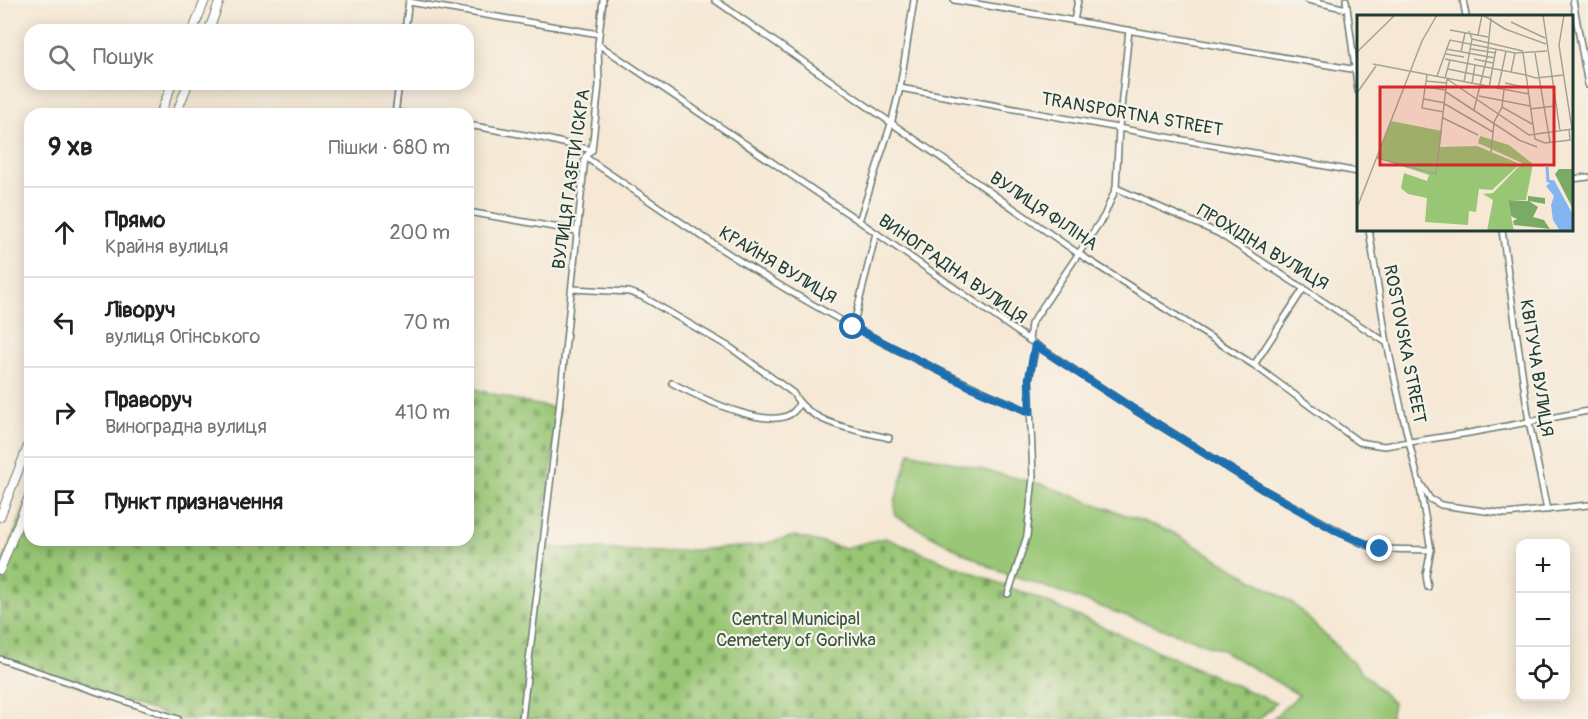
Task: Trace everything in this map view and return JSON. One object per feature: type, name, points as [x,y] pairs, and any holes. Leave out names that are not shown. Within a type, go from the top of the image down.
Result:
[{"type":"main road","points":[[195,24],[205,0]]},
{"type":"main road","points":[[211,24],[220,0]]},
{"type":"main road","points":[[162,108],[170,90]]},
{"type":"main road","points":[[178,108],[186,90]]},
{"type":"main road","points":[[0,517],[24,456]]},
{"type":"main road","points":[[0,570],[24,509]]},
{"type":"street","name":"ВУЛИЦЯ ГАЗЕТИ ІСКРА","points":[[522,719],[559,409],[562,362],[585,157],[592,150],[599,85],[598,44],[603,0]]},
{"type":"street","name":"ВУЛИЦЯ ФІЛІНА","points":[[715,0],[1079,254],[1254,365],[1359,442],[1384,446],[1409,442]]},
{"type":"street","points":[[859,221],[891,124],[900,88],[914,0]]},
{"type":"street","points":[[954,0],[1357,70],[1346,0]]},
{"type":"street","points":[[991,7],[993,0]]},
{"type":"street","points":[[1074,21],[1078,0]]},
{"type":"street","points":[[1308,0],[1347,9]]},
{"type":"street","points":[[1463,0],[1466,15]]},
{"type":"street","points":[[1574,0],[1588,85]]},
{"type":"street","points":[[406,24],[409,1],[599,34]]},
{"type":"street","points":[[1029,340],[1031,324],[1104,216],[1116,188],[1119,127],[1129,30]]},
{"type":"street","name":"ВИНОГРАДНА ВУЛИЦЯ","points":[[598,44],[859,221],[1035,345],[1264,490],[1340,533],[1380,549],[1431,550]]},
{"type":"street","name":"TRANSPORTNA STREET","points":[[900,88],[1357,172]]},
{"type":"street","points":[[396,108],[398,90]]},
{"type":"street","points":[[474,126],[542,138],[592,150]]},
{"type":"street","name":"КРАЙНЯ ВУЛИЦЯ","points":[[585,157],[741,262],[853,327],[971,387],[1030,412]]},
{"type":"street","points":[[1573,179],[1588,177]]},
{"type":"street","name":"ПРОХІДНА ВУЛИЦЯ","points":[[1116,188],[1218,233],[1387,343]]},
{"type":"street","points":[[474,213],[577,231]]},
{"type":"street","name":"ROSTOVSKA STREET","points":[[1370,231],[1372,256],[1387,343],[1418,479]]},
{"type":"street","name":"КВІТУЧА ВУЛИЦЯ","points":[[1502,231],[1529,422],[1547,510]]},
{"type":"street","points":[[853,327],[876,233]]},
{"type":"street","points":[[1254,365],[1304,288]]},
{"type":"street","points":[[572,289],[629,292],[643,297],[731,348],[793,393],[798,403],[818,417],[844,427],[889,438]]},
{"type":"street","points":[[1008,594],[1027,536],[1033,477],[1029,379],[1035,345]]},
{"type":"street","points":[[672,383],[707,401],[775,420],[790,414],[796,409],[798,403]]},
{"type":"street","points":[[1409,442],[1588,411]]},
{"type":"street","points":[[1418,479],[1431,550],[1426,575],[1428,587]]},
{"type":"street","points":[[1418,479],[1430,499],[1441,506],[1507,514],[1588,505]]},
{"type":"street","points":[[0,659],[178,719]]},
{"type":"green space","name":"Central Municipal Cemetery of Gorlivka","points":[[474,389],[559,409],[541,547],[662,552],[754,546],[795,536],[844,548],[885,538],[1037,598],[1276,703],[1260,719],[178,719],[0,659],[0,570],[24,509],[24,546],[474,546]]},
{"type":"green space","points":[[910,452],[1041,484],[1172,532],[1293,603],[1393,703],[1390,719],[1272,719],[1299,695],[1222,650],[992,568],[895,516],[895,501]]},
{"type":"route","points":[[853,327],[971,387],[1030,412],[1029,379],[1035,345],[1264,490],[1340,533],[1380,549]]}]
